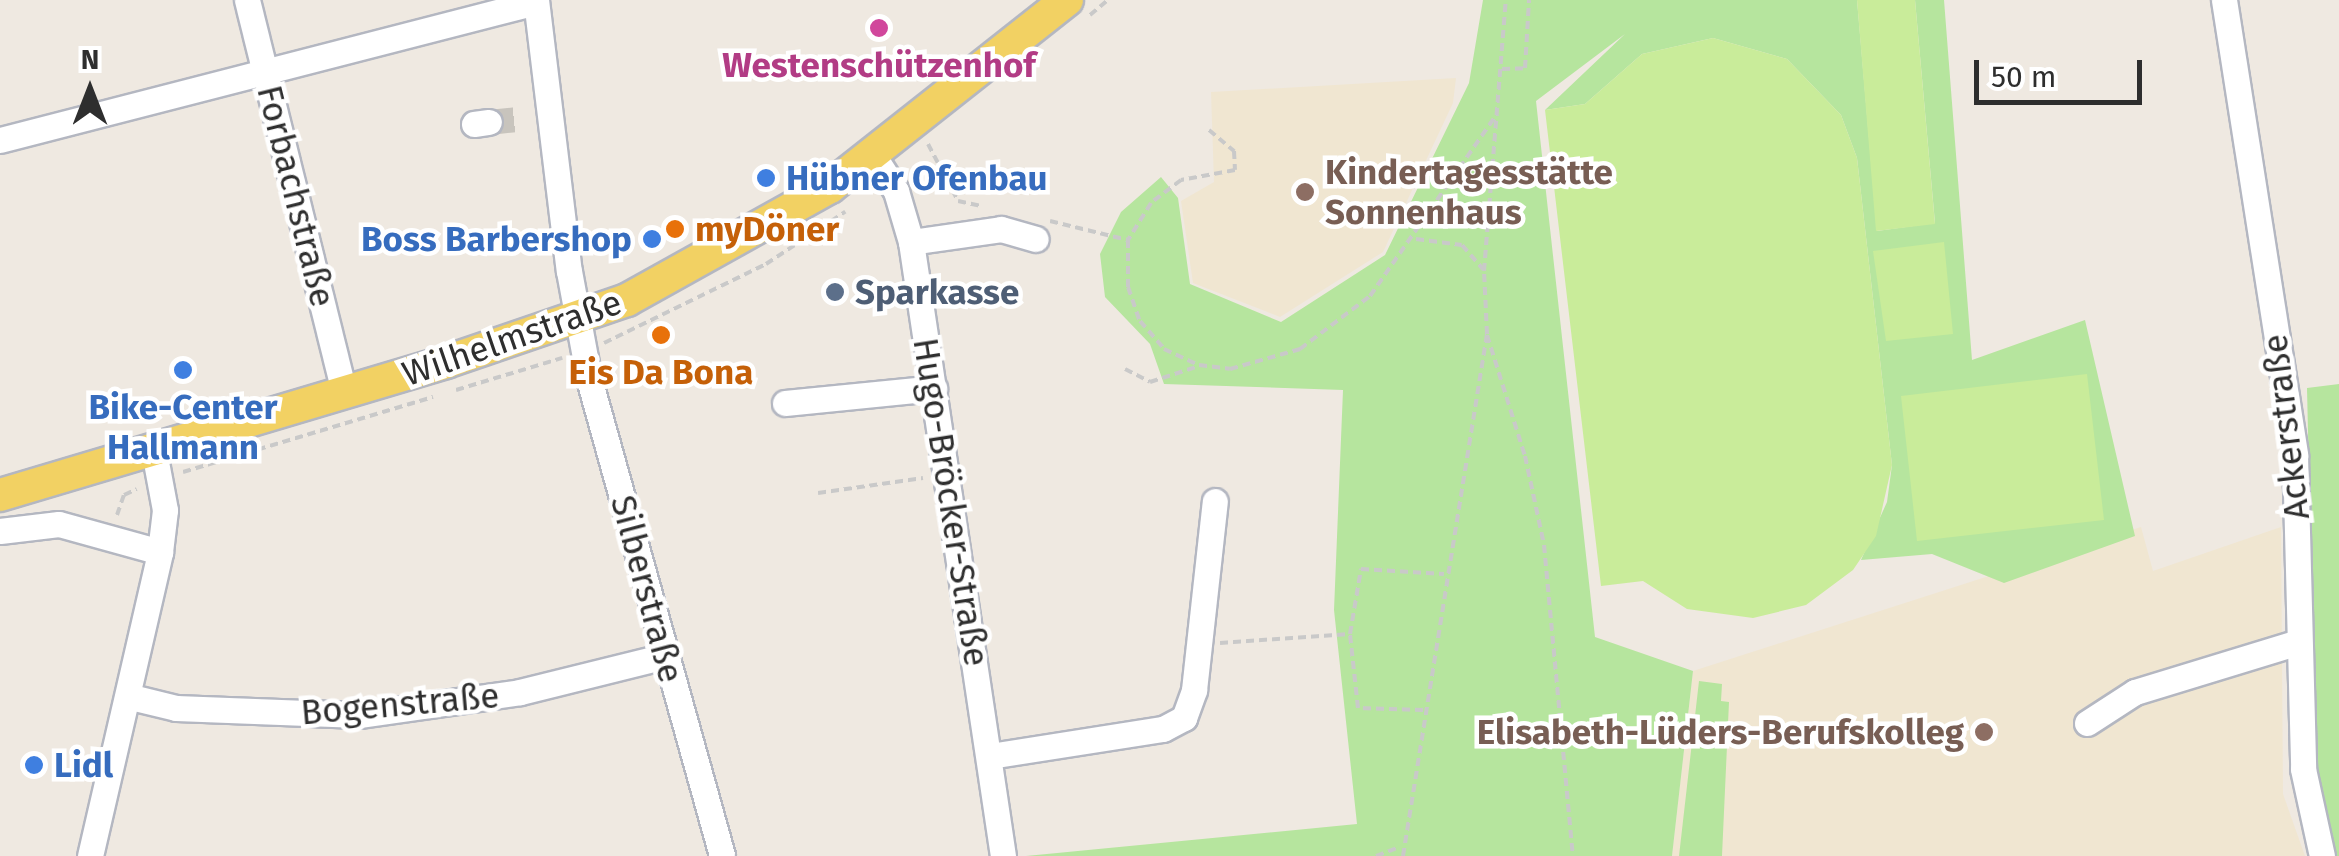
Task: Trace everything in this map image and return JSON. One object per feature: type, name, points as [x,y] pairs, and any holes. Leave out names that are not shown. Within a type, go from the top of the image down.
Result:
[{"type":"main road","name":"Wilhelmstraße","points":[[0,494],[578,321],[764,229],[873,156],[1067,0]]},
{"type":"street","name":"Forbachstraße","points":[[247,0],[344,393]]},
{"type":"street","name":"Ackerstraße","points":[[2224,0],[2296,455],[2306,800],[2322,856]]},
{"type":"street","points":[[0,140],[263,67],[536,1]]},
{"type":"street","name":"Silberstraße","points":[[536,1],[537,116],[578,321],[665,656],[722,856]]},
{"type":"street","name":"Hugo-Bröcker-Straße","points":[[873,156],[896,191],[911,242],[1004,856]]},
{"type":"street","points":[[911,242],[1001,229],[1036,239]]},
{"type":"street","points":[[785,403],[934,388]]},
{"type":"street","points":[[90,856],[131,697],[160,552],[165,510],[154,450]]},
{"type":"street","points":[[990,756],[1176,724],[1192,700],[1215,501]]},
{"type":"street","points":[[0,531],[59,524],[160,552]]},
{"type":"street","points":[[2086,723],[2136,692],[2300,642]]},
{"type":"street","name":"Bogenstraße","points":[[131,697],[176,708],[358,715],[520,692],[665,656]]},
{"type":"path","points":[[1402,856],[1399,847],[1486,334],[1484,270],[1506,0]]},
{"type":"path","points":[[1502,69],[1524,68],[1529,0]]},
{"type":"path","points":[[1125,369],[1150,382],[1199,366],[1254,366],[1319,338],[1370,296],[1416,239],[1499,110]]},
{"type":"path","points":[[1199,366],[1164,349],[1140,321],[1128,287],[1127,254],[1131,230],[1162,192],[1200,173],[1235,170],[1234,151],[1209,130]]},
{"type":"path","points":[[1416,239],[1462,246],[1484,270]]},
{"type":"path","points":[[1486,334],[1526,456],[1544,545],[1572,856]]},
{"type":"path","points":[[818,493],[947,474]]},
{"type":"path","points":[[1423,710],[1358,708],[1350,634],[1360,570],[1444,574]]},
{"type":"path","points":[[1199,645],[1303,632],[1350,634]]},
{"type":"path","points":[[1376,856],[1399,847]]},
{"type":"shaded area","name":"Kindertagesstätte Sonnenhaus","points":[[1456,78],[1453,103],[1383,252],[1280,317],[1193,283],[1181,201],[1214,182],[1211,92]]},
{"type":"shaded area","name":"Elisabeth-Lüders-Berufskolleg","points":[[2141,527],[2153,571],[2281,527],[2283,794],[2305,856],[1672,856],[1693,671]]},
{"type":"green space","points":[[1483,0],[1857,0],[1877,231],[1935,223],[1915,0],[1944,0],[1972,360],[2085,320],[2135,536],[2004,583],[1932,554],[1861,560],[1887,502],[1892,465],[1857,158],[1841,115],[1787,59],[1713,38],[1642,54],[1585,104],[1545,110],[1625,34],[1536,101],[1595,637],[1693,671],[1672,856],[1026,856],[1357,824],[1334,610],[1343,390],[1164,384],[1150,344],[1105,297],[1100,254],[1121,212],[1161,177],[1178,198],[1190,284],[1281,322],[1385,255],[1469,83]]},
{"type":"green space","points":[[1857,0],[1915,0],[1935,224],[1876,231]]},
{"type":"green space","points":[[1713,38],[1787,59],[1841,115],[1857,158],[1892,465],[1876,536],[1853,570],[1806,605],[1753,618],[1687,609],[1643,581],[1601,586],[1545,110],[1585,104],[1642,54]]},
{"type":"green space","points":[[1944,242],[1953,334],[1886,341],[1873,251]]},
{"type":"green space","points":[[2087,374],[2104,520],[1917,541],[1901,396]]},
{"type":"green space","points":[[2339,384],[2339,856],[2324,856],[2315,736],[2307,388]]},
{"type":"green space","points":[[1699,681],[1722,684],[1721,701],[1729,702],[1722,856],[1679,856]]},
{"type":"tunnel","points":[[489,122],[525,118]]},
{"type":"place","name":"Westenschützenhof","points":[[879,28]]},
{"type":"place","name":"Hübner Ofenbau","points":[[766,178]]},
{"type":"place","name":"Kindertagesstätte Sonnenhaus","points":[[1305,192]]},
{"type":"place","name":"myDöner","points":[[675,229]]},
{"type":"place","name":"Boss Barbershop","points":[[652,239]]},
{"type":"place","name":"Sparkasse","points":[[835,292]]},
{"type":"place","name":"Eis Da Bona","points":[[661,335]]},
{"type":"place","name":"Bike-Center Hallmann","points":[[183,370]]},
{"type":"place","name":"Elisabeth-Lüders-Berufskolleg","points":[[1984,732]]},
{"type":"place","name":"Lidl","points":[[34,765]]}]
